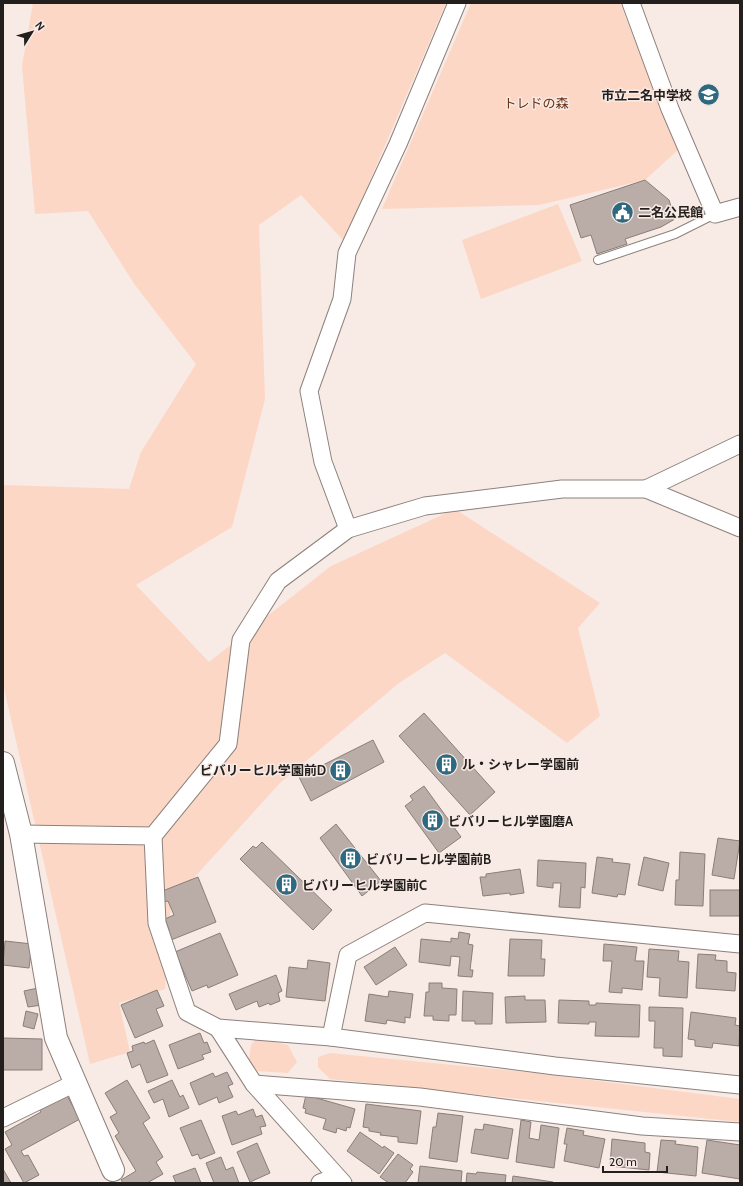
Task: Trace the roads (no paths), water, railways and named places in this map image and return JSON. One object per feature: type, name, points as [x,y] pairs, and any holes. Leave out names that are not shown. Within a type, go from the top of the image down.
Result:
[{"type":"street","points":[[348,529],[323,462],[309,391],[342,299],[347,254],[398,144],[457,3]]},
{"type":"street","points":[[630,3],[670,109],[715,214],[740,207]]},
{"type":"street","points":[[646,489],[740,444]]},
{"type":"street","points":[[740,528],[646,489],[562,489],[425,506],[348,529],[278,581],[241,640],[228,744],[153,836],[157,923],[187,1012],[218,1028],[331,1037],[555,1066],[740,1085]]},
{"type":"street","points":[[3,763],[21,834],[56,1038],[115,1176]]},
{"type":"street","points":[[21,834],[153,836]]},
{"type":"street","points":[[331,1037],[348,955],[425,913],[740,944]]},
{"type":"street","points":[[218,1028],[254,1084],[339,1180]]},
{"type":"street","points":[[3,1118],[75,1083]]},
{"type":"street","points":[[254,1084],[420,1097],[642,1126],[740,1132]]},
{"type":"street","points":[[320,1183],[339,1180]]},
{"type":"lane","points":[[598,260],[675,234],[715,214]]},
{"type":"place","name":"市立二名中学校","points":[[708,95]]},
{"type":"place","name":"二名公民館","points":[[622,212]]},
{"type":"place","name":"ル・シャレー学園前","points":[[447,764]]},
{"type":"place","name":"ビバリーヒル学園前D","points":[[341,770]]},
{"type":"place","name":"ビバリーヒル学園磨A","points":[[433,821]]},
{"type":"place","name":"ビバリーヒル学園前B","points":[[350,859]]},
{"type":"place","name":"ビバリーヒル学園前C","points":[[286,885]]},
{"type":"park label","name":"トレドの森","points":[[536,103]]}]
